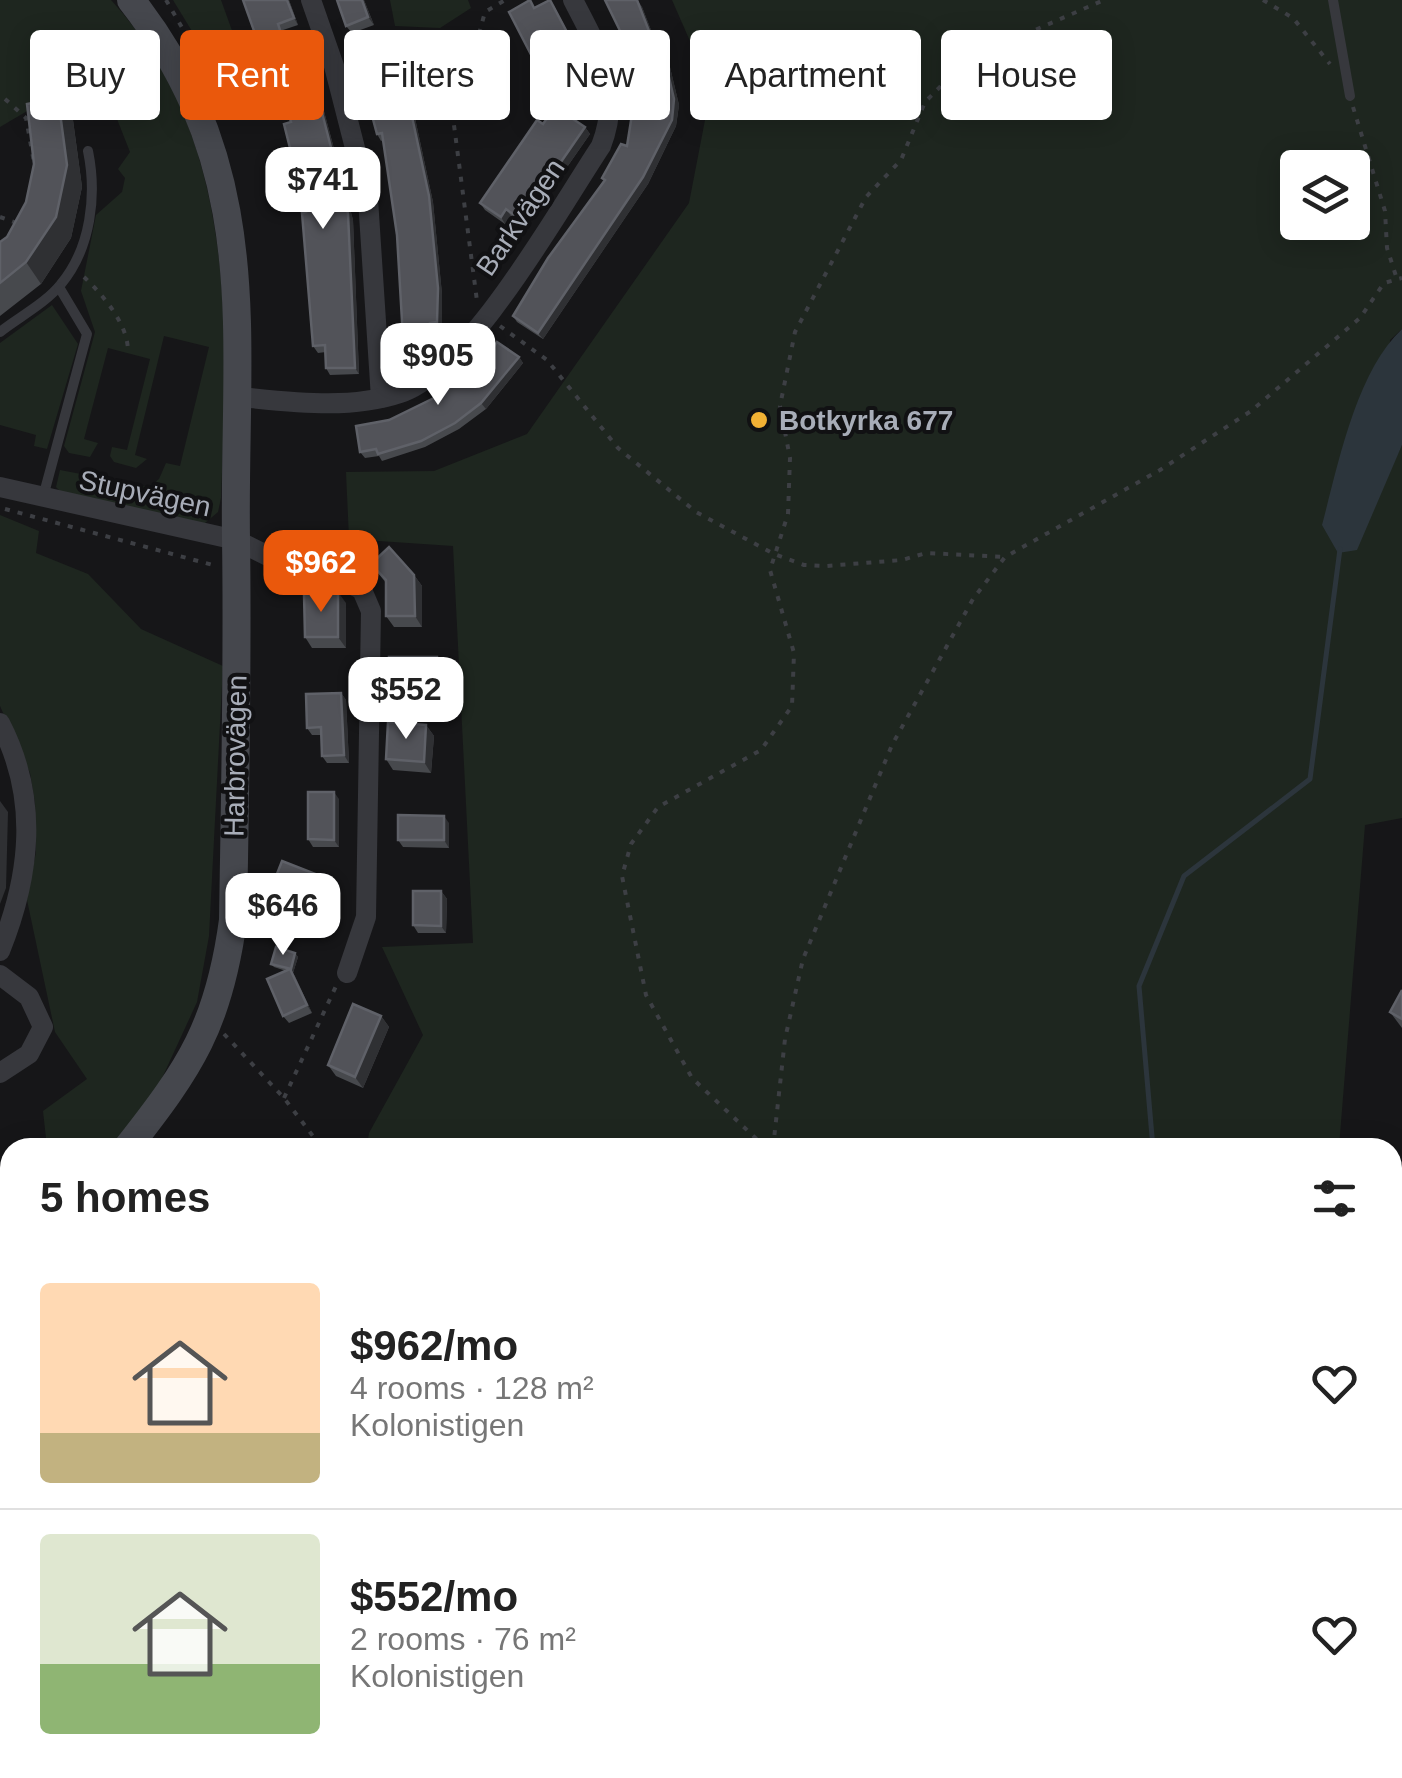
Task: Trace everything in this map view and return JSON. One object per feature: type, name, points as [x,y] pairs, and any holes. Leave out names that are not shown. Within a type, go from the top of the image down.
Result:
[{"type":"street","name":"Harbrovägen","points":[[131,0],[175,66],[218,167],[233,230],[240,397],[233,920],[226,973],[211,1019],[184,1076],[135,1138]]},
{"type":"street","points":[[311,0],[334,66],[368,199],[381,398]]},
{"type":"street","name":"Barkvägen","points":[[240,397],[311,403],[381,398],[426,379],[454,355],[486,316],[601,146],[608,127],[612,96],[606,64],[573,0]]},
{"type":"street","name":"Stupvägen","points":[[0,488],[237,553],[345,577],[362,590],[372,611],[366,917],[347,973]]},
{"type":"street","points":[[0,723],[23,776],[27,803],[21,892],[0,950]]},
{"type":"street","points":[[0,975],[28,998],[43,1027],[29,1054],[0,1074]]},
{"type":"lane","points":[[1333,0],[1350,96]]},
{"type":"lane","points":[[0,332],[59,287],[72,268],[93,204],[88,151]]},
{"type":"lane","name":"Stupvägen","points":[[42,499],[87,334],[59,287]]},
{"type":"path","points":[[166,0],[227,105],[344,63]]},
{"type":"path","points":[[480,30],[485,12],[506,0]]},
{"type":"path","points":[[755,1138],[692,1078],[646,995],[635,956],[622,876],[631,844],[658,807],[761,750],[792,706],[794,653],[770,570],[788,514],[790,458],[780,406],[795,332],[866,198],[901,160],[925,102],[958,69],[1005,42],[1104,0]]},
{"type":"path","points":[[774,1138],[786,1039],[803,960],[892,745],[973,599],[1005,557],[1160,470],[1251,411],[1360,318],[1384,283],[1399,277],[1387,248],[1384,211],[1350,96],[1317,43],[1293,18],[1263,0]]},
{"type":"path","points":[[5,99],[26,118],[33,167],[40,174]]},
{"type":"path","points":[[453,120],[478,303],[486,316],[547,360],[630,458],[696,512],[774,554],[804,565],[902,560],[926,553],[1005,557]]},
{"type":"path","points":[[0,217],[28,227]]},
{"type":"path","points":[[72,268],[114,314],[128,338],[128,352]]},
{"type":"path","points":[[0,508],[203,564],[237,553]]},
{"type":"path","points":[[284,1098],[332,990],[347,973]]},
{"type":"path","points":[[211,1019],[284,1098],[314,1138]]},
{"type":"shaded area","points":[[0,0],[111,0],[134,30],[30,30],[30,109],[0,127]]},
{"type":"shaded area","points":[[173,0],[221,0],[232,30],[191,30]]},
{"type":"shaded area","points":[[390,0],[468,0],[471,8],[440,28],[395,26]]},
{"type":"shaded area","points":[[672,0],[1402,0],[1402,329],[1390,340],[1384,482],[1402,445],[1402,818],[1365,825],[1340,1138],[368,1138],[423,1035],[382,947],[473,943],[453,546],[349,539],[346,472],[434,471],[527,434],[689,203],[705,120],[921,120],[921,30],[690,30],[690,41]]},
{"type":"shaded area","points":[[160,69],[180,107],[180,120],[185,120],[203,172],[216,235],[222,300],[221,498],[218,512],[199,528],[64,495],[56,487],[60,470],[149,487],[159,479],[166,463],[180,466],[209,347],[164,336],[135,455],[147,459],[136,468],[114,462],[110,456],[112,447],[127,450],[150,359],[108,348],[84,439],[98,443],[90,457],[69,453],[64,446],[95,332],[81,291],[96,215],[122,192],[125,178],[118,169],[130,152],[117,120],[160,120]]},
{"type":"shaded area","points":[[52,305],[78,344],[47,449],[34,446],[36,435],[0,425],[0,343]]},
{"type":"shaded area","points":[[1402,329],[1402,445],[1357,550],[1338,553],[1322,525],[1342,448],[1372,369]]},
{"type":"shaded area","points":[[0,515],[39,531],[36,553],[88,574],[141,629],[223,666],[209,936],[197,1002],[151,1102],[124,1138],[46,1138],[43,1111],[87,1079],[55,1032],[27,900],[36,852],[30,773],[0,706]]},
{"type":"building","points":[[243,0],[287,0],[294,18],[278,24],[280,30],[254,30]]},
{"type":"building","points":[[337,0],[362,0],[368,17],[346,26]]},
{"type":"building","points":[[530,0],[534,8],[550,0],[566,30],[530,30],[530,53],[509,12]]},
{"type":"building","points":[[605,0],[637,0],[649,30],[620,30]]},
{"type":"building","points":[[670,82],[674,99],[672,120],[643,177],[538,333],[513,316],[548,258],[605,180],[602,178],[621,144],[627,146],[631,120],[670,120]]},
{"type":"building","points":[[30,103],[30,120],[61,120],[67,165],[56,217],[26,262],[0,283],[0,242],[7,237],[26,202],[34,164],[27,104]]},
{"type":"building","points":[[324,120],[348,214],[355,368],[326,368],[325,345],[313,346],[302,213],[306,212],[284,124]]},
{"type":"building","points":[[373,120],[413,120],[429,196],[438,288],[437,322],[430,323],[431,337],[403,338],[397,235],[382,133],[377,134]]},
{"type":"building","points":[[537,120],[543,124],[546,120],[574,120],[585,127],[521,220],[506,209],[501,217],[480,203]]},
{"type":"building","points":[[497,342],[519,357],[481,403],[421,441],[378,454],[376,449],[360,452],[356,426],[389,420],[440,395],[483,364]]},
{"type":"building","points":[[389,547],[414,575],[415,616],[386,616],[386,580],[371,564]]},
{"type":"building","points":[[338,592],[338,637],[305,637],[304,593]]},
{"type":"building","points":[[389,657],[437,657],[438,682],[390,682]]},
{"type":"building","points":[[341,693],[344,755],[322,756],[321,727],[307,728],[306,694]]},
{"type":"building","points":[[388,722],[426,725],[424,762],[386,759]]},
{"type":"building","points":[[308,792],[334,792],[334,840],[308,839]]},
{"type":"building","points":[[398,815],[444,816],[444,840],[398,840]]},
{"type":"building","points":[[282,861],[328,879],[313,918],[292,909],[300,888],[275,879]]},
{"type":"building","points":[[413,891],[441,891],[441,926],[413,925]]},
{"type":"building","points":[[276,947],[295,953],[291,969],[271,964]]},
{"type":"building","points":[[290,969],[307,1005],[283,1016],[267,979]]},
{"type":"building","points":[[1402,990],[1402,1019],[1390,1012]]},
{"type":"building","points":[[353,1004],[381,1016],[355,1077],[328,1065]]},
{"type":"waterway","points":[[1152,1138],[1139,986],[1184,876],[1310,779],[1340,549]]},
{"type":"place","name":"Botkyrka 677","points":[[759,420]]}]
